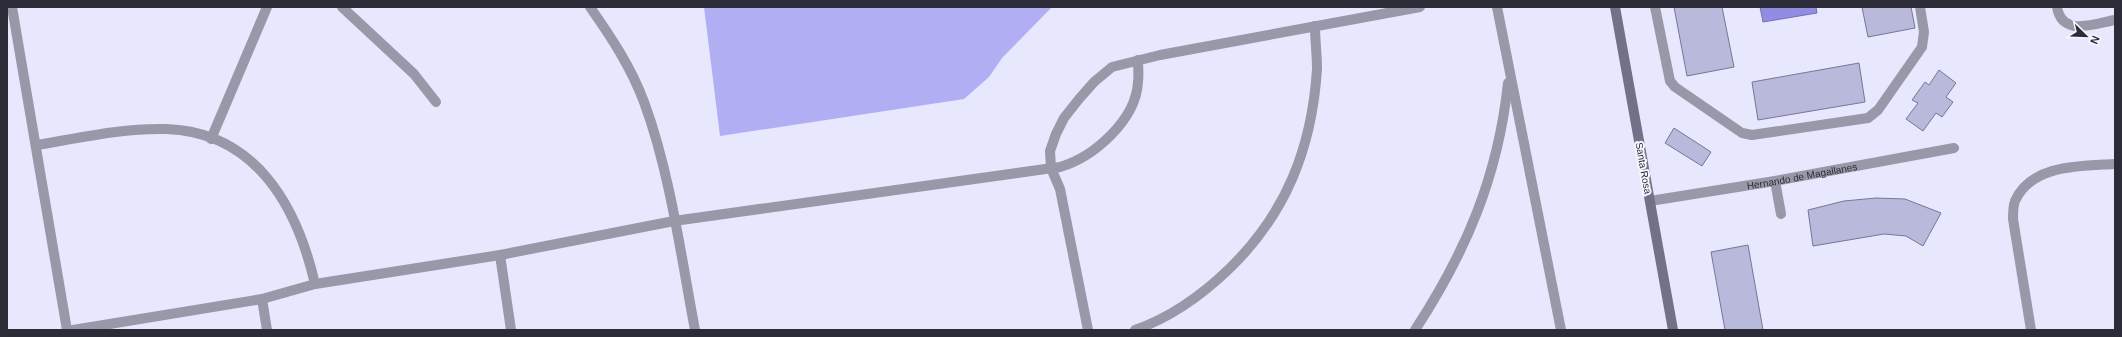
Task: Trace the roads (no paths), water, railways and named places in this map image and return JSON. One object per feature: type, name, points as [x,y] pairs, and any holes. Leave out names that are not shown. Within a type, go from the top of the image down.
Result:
[{"type":"street","points":[[12,7],[37,146],[67,330]]},
{"type":"street","points":[[211,139],[267,7]]},
{"type":"street","points":[[342,7],[409,69],[436,102]]},
{"type":"street","points":[[590,7],[616,44],[644,102],[664,175],[695,330]]},
{"type":"street","points":[[1088,330],[1060,189],[1051,168],[1050,151],[1064,118],[1079,98],[1094,82],[1112,67],[1138,60],[1420,7]]},
{"type":"street","points":[[1497,7],[1509,73],[1562,330]]},
{"type":"street","name":"Santa Rosa","points":[[1615,7],[1673,330]]},
{"type":"street","points":[[1655,7],[1670,81],[1676,87],[1742,133],[1752,135],[1868,118],[1878,110],[1922,46],[1924,32],[1920,7]]},
{"type":"street","points":[[2057,7],[2059,16],[2063,22],[2072,26],[2084,26],[2115,20]]},
{"type":"street","points":[[1135,330],[1158,322],[1191,303],[1239,259],[1269,224],[1287,192],[1302,152],[1312,109],[1317,67],[1315,26]]},
{"type":"street","points":[[73,330],[262,299],[315,284],[500,255],[674,221],[1051,168],[1076,162],[1102,144],[1120,124],[1134,98],[1138,83],[1138,60]]},
{"type":"street","points":[[1415,330],[1442,289],[1461,251],[1480,207],[1499,146],[1509,73]]},
{"type":"street","points":[[37,146],[104,133],[142,130],[186,131],[211,139],[241,153],[256,164],[287,205],[308,254],[315,284]]},
{"type":"street","name":"Hernando de Magallanes","points":[[1650,201],[1775,181],[1954,148]]},
{"type":"street","points":[[2031,330],[2013,219],[2014,202],[2022,189],[2040,176],[2069,167],[2115,164]]},
{"type":"street","points":[[1775,181],[1781,214]]},
{"type":"street","points":[[500,255],[511,330]]},
{"type":"street","points":[[262,299],[267,330]]}]
